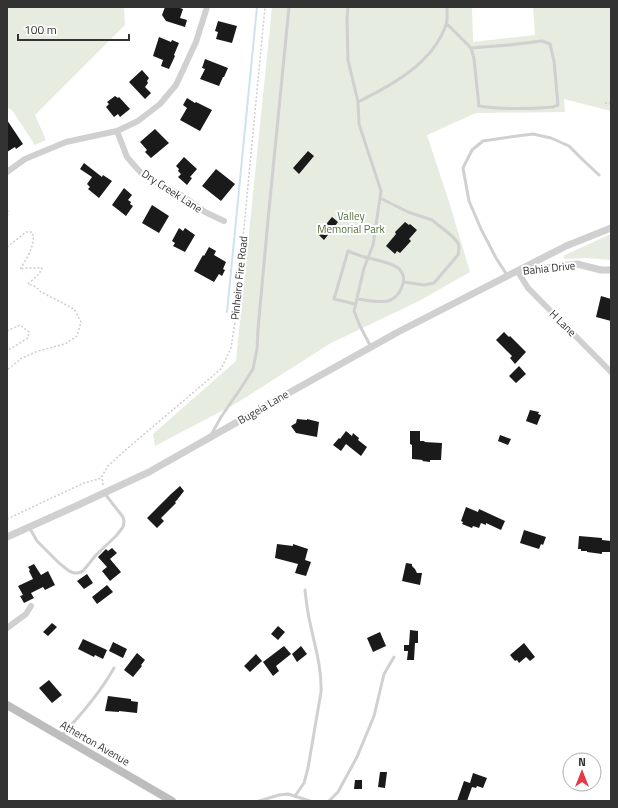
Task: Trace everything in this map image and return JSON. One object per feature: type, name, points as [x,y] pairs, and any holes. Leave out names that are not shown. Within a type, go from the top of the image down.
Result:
[{"type":"main road","name":"Atherton Avenue","points":[[7,705],[172,801]]},
{"type":"street","points":[[7,172],[25,159],[66,142],[117,131],[138,121],[160,104],[176,85],[196,42],[207,7]]},
{"type":"street","name":"Dry Creek Lane","points":[[117,131],[127,157],[142,174],[184,197],[205,212],[224,221]]},
{"type":"street","name":"Bahia Drive","points":[[518,272],[566,246],[611,228]]},
{"type":"street","name":"Bahia Drive","points":[[518,272],[577,264],[601,270],[611,270]]},
{"type":"street","name":"Bugeia Lane","points":[[7,537],[149,472],[371,347],[518,272]]},
{"type":"street","name":"H Lane","points":[[518,272],[528,288],[611,372]]},
{"type":"street","points":[[7,628],[26,614],[31,606]]},
{"type":"lane","points":[[209,438],[252,369],[258,349],[258,329],[289,7]]},
{"type":"lane","points":[[348,7],[348,60],[358,102],[359,124],[381,190],[373,245],[364,268],[354,311],[371,347]]},
{"type":"lane","points":[[358,102],[381,91],[406,75],[427,57],[438,43],[446,24],[447,7]]},
{"type":"lane","points":[[446,24],[471,48],[474,59],[479,106],[517,109],[558,105],[554,61],[550,44],[542,41],[471,48]]},
{"type":"lane","points":[[508,276],[496,258],[481,229],[470,201],[463,168],[472,150],[483,141],[533,134],[551,138],[569,146],[599,175]]},
{"type":"lane","points":[[380,198],[408,212],[432,220],[452,236],[458,243],[458,255],[434,283],[424,285],[404,282]]},
{"type":"lane","points":[[355,304],[334,299],[348,251],[368,258],[390,263],[400,269],[404,282],[397,295],[388,301],[357,299]]},
{"type":"lane","points":[[29,527],[37,541],[59,563],[74,573],[83,571],[123,527],[123,517],[104,493]]},
{"type":"lane","points":[[295,796],[304,783],[308,768],[321,692],[318,655],[308,616],[305,590]]},
{"type":"lane","points":[[329,801],[338,792],[357,757],[374,716],[384,674],[394,657]]},
{"type":"lane","points":[[61,736],[76,720],[102,687],[114,668]]},
{"type":"lane","points":[[260,801],[279,795],[288,794],[310,801]]},
{"type":"path","name":"Pinheiro Fire Road","points":[[102,478],[108,466],[221,369],[231,348],[236,314],[265,7]]},
{"type":"path","points":[[604,103],[611,104]]},
{"type":"path","points":[[7,212],[8,211],[7,222]]},
{"type":"path","points":[[7,247],[26,232],[32,232],[34,235],[34,241],[20,269],[42,268],[39,274],[28,284],[74,309],[81,322],[76,336],[65,344],[38,351],[22,358],[7,370]]},
{"type":"path","points":[[7,332],[20,325],[28,332],[28,338],[7,351]]},
{"type":"path","points":[[7,519],[84,483],[102,478],[104,493]]},
{"type":"green space","points":[[7,7],[124,7],[125,25],[35,115],[46,140],[35,145],[12,110],[7,107]]},
{"type":"green space","name":"Valley Memorial Park","points":[[272,7],[472,7],[473,42],[535,35],[533,7],[611,7],[611,111],[564,99],[565,112],[476,113],[427,135],[470,272],[417,302],[331,343],[235,404],[155,446],[153,434],[236,361]]},
{"type":"green space","points":[[611,234],[611,260],[585,258],[564,259],[565,255]]},
{"type":"building","points":[[165,7],[177,7],[183,9],[180,18],[187,20],[185,27],[166,21],[162,15]]},
{"type":"building","points":[[218,21],[237,26],[232,43],[216,39],[218,32],[215,31]]},
{"type":"building","points":[[159,37],[171,42],[172,40],[179,43],[169,69],[161,66],[163,60],[153,56]]},
{"type":"building","points":[[205,59],[228,68],[219,86],[200,79],[205,69],[202,68]]},
{"type":"building","points":[[142,70],[149,78],[145,87],[151,93],[145,99],[129,82]]},
{"type":"building","points":[[115,96],[118,98],[119,97],[130,109],[120,117],[118,114],[114,117],[106,107],[109,104],[107,102]]},
{"type":"building","points":[[187,98],[212,110],[200,131],[180,120],[187,108],[183,105]]},
{"type":"building","points":[[7,120],[23,144],[16,149],[15,147],[7,152]]},
{"type":"building","points":[[155,129],[169,143],[151,158],[145,152],[147,150],[140,142]]},
{"type":"building","points":[[308,151],[314,156],[299,174],[293,168]]},
{"type":"building","points":[[184,157],[197,169],[190,177],[192,178],[187,185],[178,177],[181,174],[176,166]]},
{"type":"building","points":[[84,163],[102,177],[103,175],[112,181],[99,198],[88,189],[90,187],[87,184],[92,177],[80,169]]},
{"type":"building","points":[[216,169],[235,184],[221,201],[202,186]]},
{"type":"building","points":[[124,188],[132,195],[128,200],[133,206],[126,216],[112,205]]},
{"type":"building","points":[[152,205],[169,216],[159,233],[142,223]]},
{"type":"building","points":[[332,217],[338,222],[324,240],[318,234]]},
{"type":"building","points":[[405,222],[417,230],[409,239],[411,241],[400,253],[397,251],[395,254],[386,246],[396,234],[395,232]]},
{"type":"building","points":[[179,228],[183,231],[185,228],[195,235],[185,252],[173,246],[175,243],[172,241]]},
{"type":"building","points":[[209,247],[216,251],[214,255],[226,262],[223,269],[225,270],[222,276],[219,274],[214,282],[194,271]]},
{"type":"building","points":[[601,296],[611,299],[611,321],[596,317]]},
{"type":"building","points":[[504,332],[526,352],[515,364],[510,358],[512,356],[496,340]]},
{"type":"building","points":[[519,366],[526,374],[516,383],[509,376]]},
{"type":"building","points":[[530,410],[539,412],[538,414],[541,415],[537,425],[526,421]]},
{"type":"building","points":[[297,419],[307,419],[319,422],[317,437],[296,433],[291,426],[296,423]]},
{"type":"building","points":[[346,431],[352,436],[353,433],[359,438],[358,440],[367,447],[361,456],[346,444],[341,451],[333,445]]},
{"type":"building","points":[[410,431],[420,431],[420,441],[442,443],[441,460],[430,460],[430,462],[412,459]]},
{"type":"building","points":[[500,435],[511,439],[508,445],[498,441]]},
{"type":"building","points":[[180,486],[184,491],[175,502],[176,503],[161,518],[164,521],[157,528],[147,518]]},
{"type":"building","points":[[466,507],[478,512],[479,509],[505,521],[501,530],[486,523],[486,525],[481,523],[479,528],[473,526],[472,528],[462,524],[463,522],[461,521]]},
{"type":"building","points":[[524,530],[546,537],[543,545],[541,544],[539,549],[520,543]]},
{"type":"building","points":[[579,536],[602,538],[602,540],[611,541],[611,552],[602,552],[602,554],[581,551],[581,549],[578,549]]},
{"type":"building","points":[[277,544],[293,546],[293,544],[308,549],[305,560],[311,562],[306,576],[295,573],[298,564],[275,558]]},
{"type":"building","points":[[112,548],[117,553],[110,559],[121,572],[110,581],[102,571],[107,567],[98,557],[106,549],[108,551]]},
{"type":"building","points":[[406,563],[412,564],[417,573],[422,573],[420,585],[402,581]]},
{"type":"building","points":[[34,564],[41,575],[48,571],[55,585],[45,590],[43,587],[31,593],[34,598],[24,603],[20,596],[23,595],[18,586],[33,579],[28,567]]},
{"type":"building","points":[[87,574],[93,583],[84,589],[77,581]]},
{"type":"building","points":[[107,585],[113,592],[97,604],[92,597]]},
{"type":"building","points":[[52,623],[57,627],[48,636],[43,632]]},
{"type":"building","points":[[278,626],[285,632],[278,640],[271,634]]},
{"type":"building","points":[[410,630],[418,631],[418,643],[415,643],[414,660],[407,660],[408,651],[404,651],[404,645],[409,645]]},
{"type":"building","points":[[380,632],[386,646],[373,652],[367,638]]},
{"type":"building","points":[[83,639],[107,650],[103,659],[95,655],[94,657],[78,649]]},
{"type":"building","points":[[113,642],[127,649],[123,658],[109,651]]},
{"type":"building","points":[[524,643],[535,657],[530,661],[526,657],[519,663],[510,655]]},
{"type":"building","points":[[284,646],[291,654],[276,666],[279,671],[273,676],[263,662]]},
{"type":"building","points":[[301,646],[307,654],[297,662],[292,654]]},
{"type":"building","points":[[137,653],[145,660],[133,677],[124,670]]},
{"type":"building","points":[[256,654],[262,661],[250,672],[244,666]]},
{"type":"building","points":[[49,680],[62,695],[52,703],[39,688]]},
{"type":"building","points":[[108,696],[131,699],[131,701],[138,702],[137,713],[105,711]]},
{"type":"building","points":[[380,772],[387,772],[385,788],[378,787]]},
{"type":"building","points":[[473,773],[487,778],[483,788],[477,786],[476,788],[472,787],[467,801],[457,801],[464,781],[470,783]]},
{"type":"building","points":[[355,780],[362,780],[362,789],[354,789]]},
{"type":"waterway","points":[[227,312],[257,7]]}]
